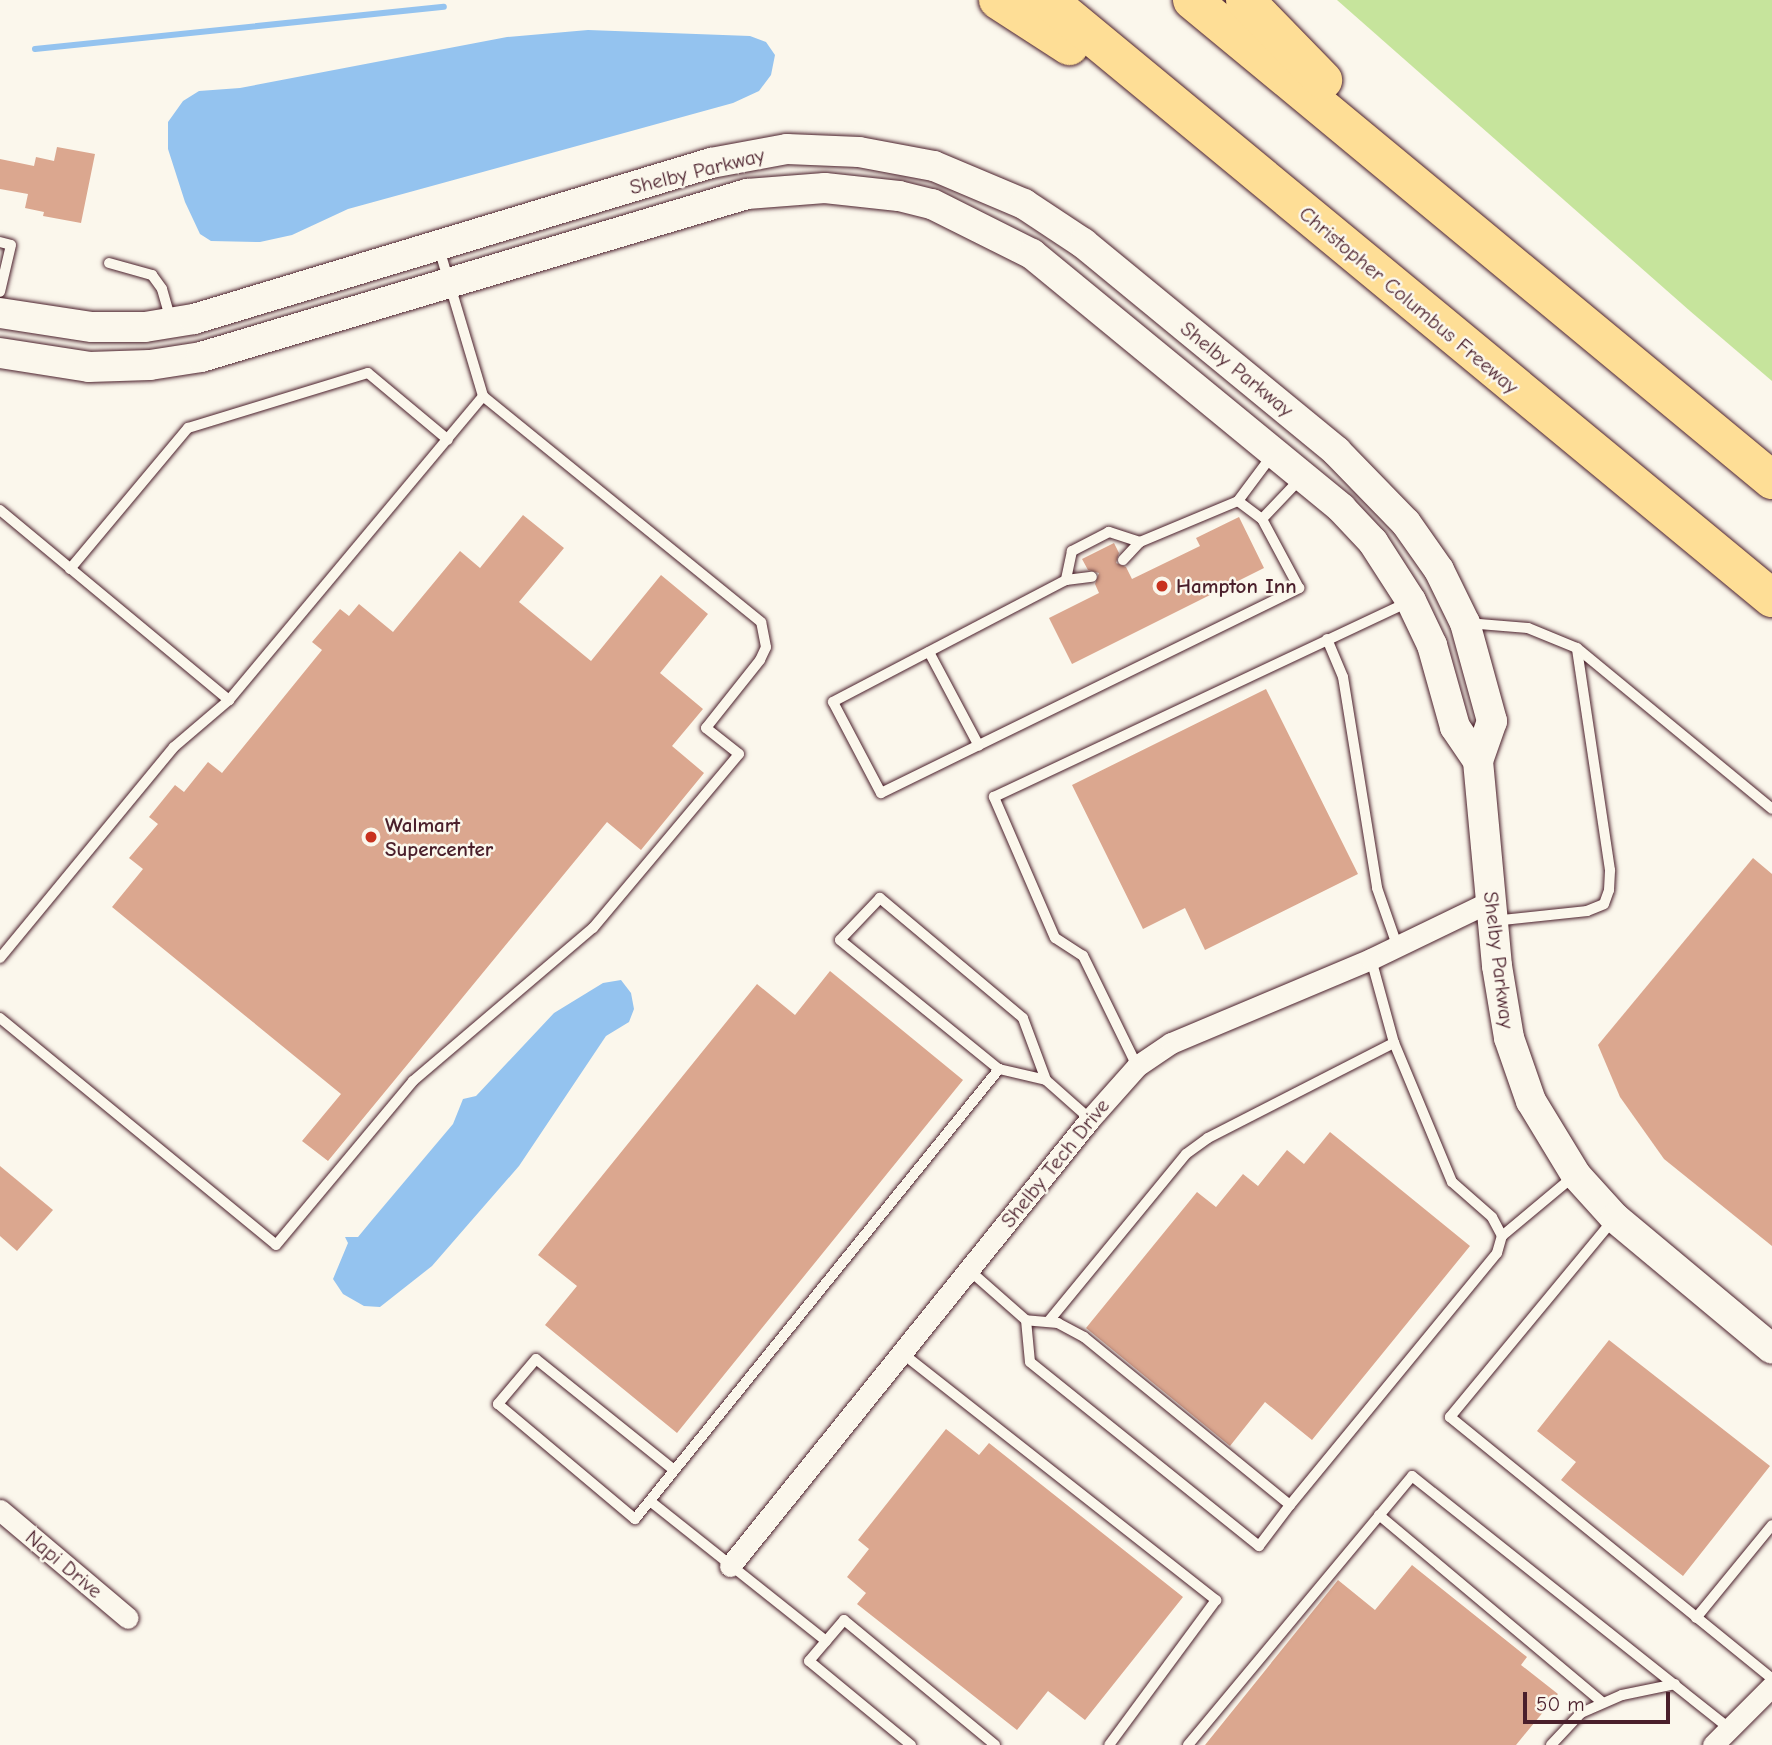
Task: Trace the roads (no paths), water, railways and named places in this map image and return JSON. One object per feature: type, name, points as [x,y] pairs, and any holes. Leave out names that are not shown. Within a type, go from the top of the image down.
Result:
[{"type":"highway","points":[[998,0],[1020,11],[1315,222]]},
{"type":"highway","name":"Christopher Columbus Freeway","points":[[1048,0],[1772,598]]},
{"type":"highway","points":[[1192,0],[1441,202],[1772,480]]},
{"type":"highway","points":[[1245,0],[1441,202]]},
{"type":"street","name":"Shelby Parkway","points":[[0,313],[41,322],[123,328],[171,323],[752,154],[787,149],[859,152],[934,166],[996,189],[1083,243],[1308,427],[1364,476],[1406,523],[1439,570],[1465,623],[1492,721],[1478,761],[1502,1009],[1518,1069],[1545,1127],[1576,1175],[1615,1218],[1769,1340]]},
{"type":"street","name":"Shelby Parkway","points":[[0,353],[89,368],[150,365],[212,354],[747,194],[825,188],[899,196],[964,216],[1032,254],[1304,475],[1360,527],[1411,601],[1432,645],[1455,727],[1478,761]]},
{"type":"street","points":[[330,320],[347,297],[344,274]]},
{"type":"street","points":[[0,346],[8,334],[41,322]]},
{"type":"street","points":[[1360,527],[1387,536],[1406,523]]},
{"type":"street","name":"Shelby Tech Drive","points":[[730,1566],[1090,1119],[1137,1066],[1171,1043],[1371,959],[1397,945],[1492,911]]},
{"type":"street","name":"Napi Drive","points":[[0,1510],[128,1618]]},
{"type":"street","points":[[1713,1745],[1728,1727],[1772,1686]]},
{"type":"lane","points":[[0,242],[11,245],[0,292]]},
{"type":"lane","points":[[0,1018],[276,1245],[413,1081],[593,928],[739,754],[706,728],[760,660],[766,647],[761,622],[483,396],[438,245]]},
{"type":"lane","points":[[109,263],[152,275],[162,289],[171,323]]},
{"type":"lane","points":[[71,569],[188,428],[368,373],[448,440]]},
{"type":"lane","points":[[0,958],[174,747],[229,701],[483,396]]},
{"type":"lane","points":[[1123,560],[1140,542],[1238,501],[1275,452]]},
{"type":"lane","points":[[1262,519],[1304,475]]},
{"type":"lane","points":[[1092,577],[1066,580],[833,702],[881,793],[1299,588],[1262,519],[1238,501]]},
{"type":"lane","points":[[0,510],[229,701]]},
{"type":"lane","points":[[1066,580],[1072,551],[1109,531],[1140,542]]},
{"type":"lane","points":[[1137,1066],[1083,956],[1055,939],[994,797],[1411,601]]},
{"type":"lane","points":[[1465,623],[1528,628],[1577,648],[1772,809]]},
{"type":"lane","points":[[1327,639],[1343,677],[1377,888],[1397,945]]},
{"type":"lane","points":[[1492,911],[1587,911],[1604,904],[1609,890],[1610,870],[1577,648]]},
{"type":"lane","points":[[929,652],[979,746]]},
{"type":"lane","points":[[1046,1080],[999,1069],[840,940],[880,898],[1023,1018],[1046,1080],[1090,1119]]},
{"type":"lane","points":[[1371,959],[1394,1043],[1452,1182],[1492,1217],[1502,1236]]},
{"type":"lane","points":[[1048,1322],[1186,1154],[1394,1043]]},
{"type":"lane","points":[[674,1470],[536,1359],[498,1404],[635,1519],[999,1069]]},
{"type":"lane","points":[[1026,1320],[1030,1362],[1259,1546],[1497,1253],[1502,1236],[1576,1175]]},
{"type":"lane","points":[[1615,1218],[1450,1417],[1772,1679]]},
{"type":"lane","points":[[969,1269],[1026,1320],[1048,1322],[1084,1337],[1290,1505]]},
{"type":"lane","points":[[902,1353],[1216,1600],[1109,1745]]},
{"type":"lane","points":[[1188,1745],[1412,1476],[1728,1727]]},
{"type":"lane","points":[[650,1501],[826,1642]]},
{"type":"lane","points":[[1379,1515],[1603,1703]]},
{"type":"lane","points":[[1696,1618],[1772,1525]]},
{"type":"lane","points":[[911,1745],[809,1661],[844,1620],[995,1745]]},
{"type":"lane","points":[[1551,1745],[1581,1713],[1603,1703],[1675,1684]]},
{"type":"water","points":[[588,30],[750,36],[766,42],[775,55],[771,75],[759,91],[733,103],[348,209],[292,235],[260,242],[211,241],[200,234],[185,202],[168,149],[168,122],[183,101],[199,91],[240,88],[507,37]]},
{"type":"water","points":[[621,980],[631,993],[634,1009],[629,1022],[606,1036],[519,1166],[432,1266],[380,1307],[364,1306],[343,1294],[333,1279],[348,1243],[345,1237],[358,1237],[453,1124],[463,1099],[476,1096],[554,1013],[603,983]]},
{"type":"waterway","points":[[35,49],[444,7]]},
{"type":"place","name":"Hampton Inn","points":[[1162,586]]},
{"type":"place","name":"Walmart Supercenter","points":[[371,837]]}]
